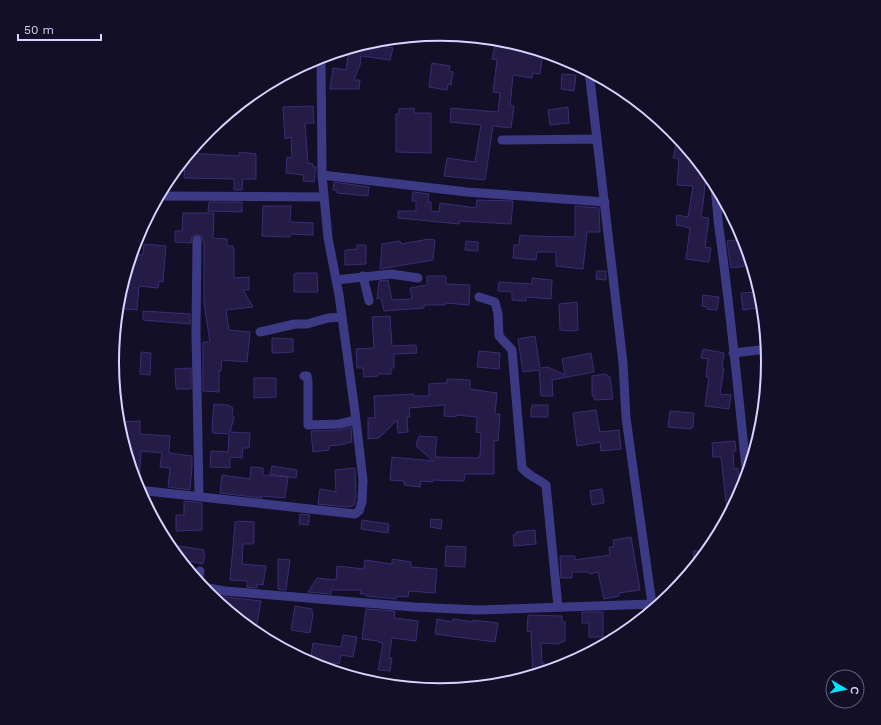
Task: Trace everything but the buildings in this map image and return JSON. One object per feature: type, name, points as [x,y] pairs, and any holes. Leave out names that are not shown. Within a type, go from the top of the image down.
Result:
[{"type":"street","points":[[145,491],[199,496],[226,501],[355,514],[359,511],[362,502],[363,480],[342,317],[328,238],[322,175],[321,64]]},
{"type":"street","points":[[590,78],[623,363],[626,418],[653,604]]},
{"type":"street","points":[[502,140],[598,139]]},
{"type":"street","points":[[322,175],[467,192],[605,202]]},
{"type":"street","points":[[166,196],[324,197]]},
{"type":"street","points":[[716,198],[732,325],[733,353],[747,459]]},
{"type":"street","points":[[197,240],[196,333],[199,496]]},
{"type":"street","points":[[336,280],[391,274],[418,278]]},
{"type":"street","points":[[363,276],[369,301]]},
{"type":"street","points":[[479,297],[495,302],[498,314],[499,336],[512,350],[522,468],[528,476],[539,479],[546,485],[558,607]]},
{"type":"street","points":[[260,332],[296,324],[307,324],[328,318],[342,317]]},
{"type":"street","points":[[733,353],[761,350]]},
{"type":"street","points":[[304,376],[307,376],[308,382],[308,425],[339,424],[356,420]]},
{"type":"street","points":[[212,589],[421,608],[478,610],[558,607],[649,607]]}]
